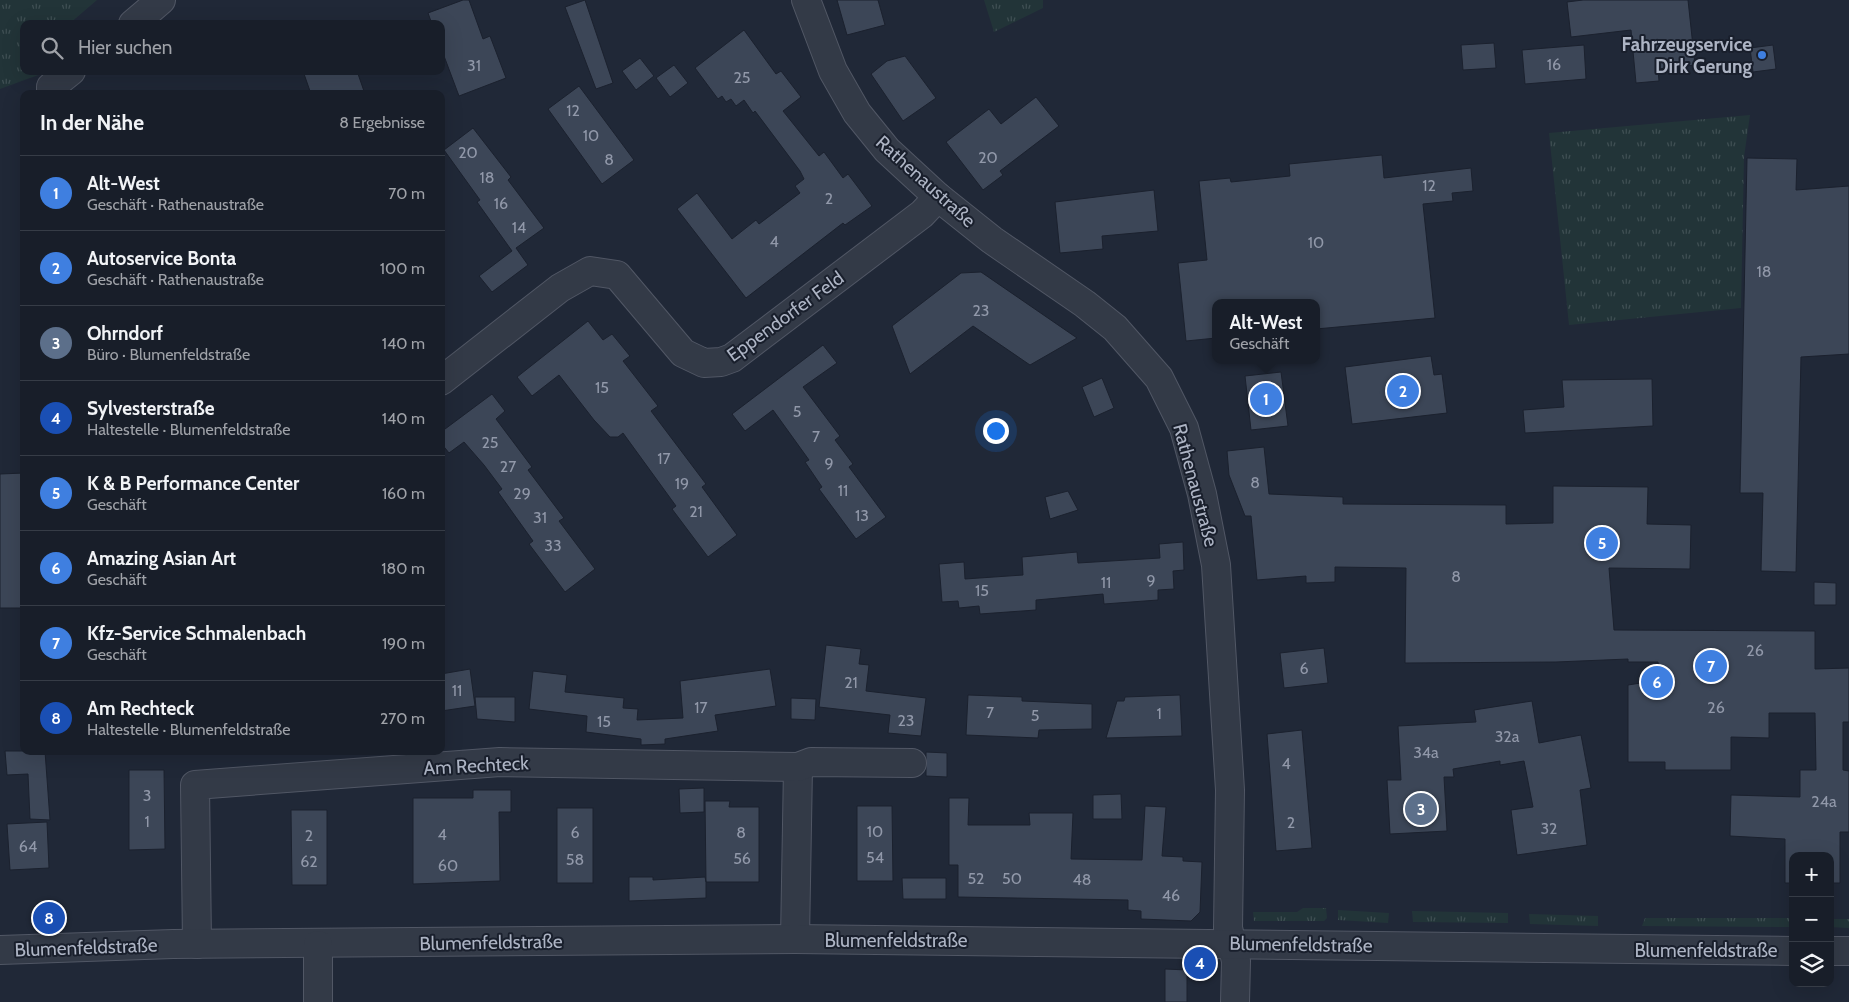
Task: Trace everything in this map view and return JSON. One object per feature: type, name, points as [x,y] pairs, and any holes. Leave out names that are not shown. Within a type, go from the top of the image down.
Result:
[{"type":"street","points":[[138,20],[161,0]]},
{"type":"street","name":"Rathenaustraße","points":[[806,0],[833,71],[857,113],[887,150],[938,197],[992,240],[1085,304],[1115,328],[1159,378],[1184,428],[1204,502],[1216,565],[1230,790],[1228,928],[1236,962],[1235,1002]]},
{"type":"street","points":[[51,90],[51,86],[66,75]]},
{"type":"street","name":"Eppendorfer Feld","points":[[445,378],[560,288],[590,271],[617,275],[683,353],[704,363],[721,362],[732,358],[922,214],[938,197]]},
{"type":"street","name":"Am Rechteck","points":[[197,944],[195,785],[500,762],[798,767],[812,762],[912,763]]},
{"type":"street","points":[[795,939],[798,767]]},
{"type":"street","name":"Blumenfeldstraße","points":[[0,950],[197,944],[795,939],[1789,951]]},
{"type":"street","points":[[318,944],[318,1002]]},
{"type":"street","points":[[1834,951],[1849,951]]},
{"type":"green space","points":[[0,0],[97,0],[74,20],[20,20],[20,75],[38,75],[0,89]]},
{"type":"green space","points":[[984,0],[1043,0],[1043,8],[994,32]]},
{"type":"green space","points":[[1750,115],[1744,157],[1741,308],[1569,325],[1549,133]]},
{"type":"green space","points":[[1303,908],[1326,908],[1327,918],[1324,921],[1254,921],[1253,912],[1297,912]]},
{"type":"green space","points":[[1338,910],[1389,913],[1388,923],[1338,920]]},
{"type":"green space","points":[[1412,911],[1508,913],[1508,923],[1413,922]]},
{"type":"green space","points":[[1529,914],[1598,916],[1598,926],[1530,924]]},
{"type":"green space","points":[[1645,918],[1789,918],[1789,927],[1642,926]]},
{"type":"green space","points":[[1834,919],[1849,919],[1849,928],[1834,927]]},
{"type":"building","points":[[463,0],[469,0],[483,39],[490,36],[506,78],[459,96],[445,59],[445,20],[431,20],[428,13]]},
{"type":"building","points":[[585,0],[613,83],[596,89],[565,7]]},
{"type":"building","points":[[837,0],[878,0],[885,25],[847,35]]},
{"type":"building","points":[[1583,0],[1688,0],[1695,65],[1658,69],[1659,81],[1636,83],[1631,30],[1571,37],[1567,2]]},
{"type":"building","points":[[744,30],[776,74],[781,71],[801,97],[783,111],[819,156],[824,152],[843,178],[848,174],[872,206],[845,225],[843,223],[746,298],[677,209],[697,193],[732,239],[756,220],[759,224],[800,193],[795,186],[804,179],[800,171],[755,111],[753,113],[744,100],[736,106],[731,99],[726,102],[722,96],[718,99],[695,68]]},
{"type":"building","points":[[1494,43],[1496,68],[1463,70],[1461,45]]},
{"type":"building","points":[[1584,45],[1586,79],[1525,84],[1522,50]]},
{"type":"building","points":[[1773,45],[1776,69],[1753,72],[1750,48]]},
{"type":"building","points":[[905,56],[936,98],[903,121],[871,74],[887,61]]},
{"type":"building","points":[[640,58],[654,76],[636,90],[622,71]]},
{"type":"building","points":[[674,65],[688,83],[670,97],[656,78]]},
{"type":"building","points":[[304,75],[358,75],[364,90],[310,90]]},
{"type":"building","points":[[579,86],[634,160],[602,184],[548,109]]},
{"type":"building","points":[[1036,97],[1059,126],[1000,171],[1003,175],[983,190],[946,142],[989,109],[1001,124]]},
{"type":"building","points":[[473,128],[511,177],[508,180],[544,228],[516,248],[528,265],[492,292],[479,276],[512,251],[477,202],[480,200],[445,149]]},
{"type":"building","points":[[1382,155],[1384,178],[1471,168],[1473,191],[1452,193],[1453,201],[1423,204],[1435,318],[1320,329],[1320,299],[1212,299],[1212,338],[1186,341],[1178,263],[1207,260],[1199,181],[1230,178],[1231,182],[1290,176],[1289,164]]},
{"type":"building","points":[[1747,158],[1797,159],[1796,190],[1849,186],[1849,354],[1801,357],[1796,572],[1761,571],[1763,493],[1740,493]]},
{"type":"building","points":[[1154,190],[1158,231],[1102,236],[1103,249],[1060,253],[1055,202]]},
{"type":"building","points":[[981,272],[1077,338],[1030,365],[973,326],[910,374],[892,326],[961,273]]},
{"type":"building","points":[[588,321],[603,340],[612,334],[630,356],[623,361],[658,406],[651,411],[706,484],[702,487],[737,535],[708,557],[672,509],[676,506],[623,433],[618,437],[610,437],[594,420],[559,375],[532,396],[517,377]]},
{"type":"building","points":[[823,345],[837,363],[803,387],[840,436],[835,440],[853,464],[849,467],[886,517],[856,539],[819,489],[822,487],[805,462],[809,460],[773,410],[745,431],[732,414]]},
{"type":"building","points":[[1431,356],[1434,375],[1442,374],[1447,413],[1352,424],[1345,367]]},
{"type":"building","points":[[1281,372],[1288,426],[1251,430],[1245,376]]},
{"type":"building","points":[[1102,378],[1114,408],[1094,417],[1082,387]]},
{"type":"building","points":[[1652,379],[1653,426],[1525,433],[1523,410],[1564,407],[1562,380]]},
{"type":"building","points":[[492,394],[505,411],[496,419],[532,467],[528,470],[564,518],[559,521],[595,569],[565,592],[529,544],[533,541],[498,492],[502,489],[484,465],[464,442],[449,453],[445,448],[445,429]]},
{"type":"building","points":[[1264,447],[1269,494],[1343,497],[1343,504],[1506,505],[1506,524],[1553,523],[1553,486],[1648,487],[1647,524],[1691,525],[1690,569],[1609,568],[1614,630],[1815,631],[1815,669],[1849,668],[1849,722],[1843,722],[1843,770],[1849,771],[1849,832],[1840,832],[1840,883],[1834,883],[1834,852],[1789,852],[1789,883],[1785,883],[1785,839],[1730,836],[1731,795],[1800,797],[1800,770],[1816,770],[1815,713],[1769,713],[1769,738],[1731,737],[1731,770],[1665,770],[1665,762],[1628,762],[1628,685],[1660,680],[1658,662],[1628,662],[1628,659],[1556,662],[1405,663],[1406,568],[1335,567],[1335,582],[1306,583],[1306,576],[1257,580],[1251,516],[1245,516],[1229,475],[1227,451]]},
{"type":"building","points":[[20,473],[20,608],[0,608],[0,474]]},
{"type":"building","points":[[1068,491],[1078,510],[1050,519],[1045,497]]},
{"type":"building","points":[[1183,542],[1184,570],[1173,571],[1174,589],[1158,590],[1158,600],[1104,604],[1103,594],[1036,600],[1036,610],[980,614],[979,606],[959,608],[958,601],[942,602],[939,564],[964,562],[965,579],[1023,575],[1022,557],[1077,552],[1078,563],[1160,558],[1159,544]]},
{"type":"building","points":[[1814,582],[1836,583],[1836,605],[1814,605]]},
{"type":"building","points":[[826,645],[861,649],[859,664],[869,665],[866,691],[926,698],[921,736],[888,733],[890,715],[819,707]]},
{"type":"building","points":[[1324,648],[1328,683],[1284,688],[1280,653]]},
{"type":"building","points":[[470,669],[475,706],[445,710],[445,673]]},
{"type":"building","points":[[770,669],[776,706],[715,715],[718,731],[665,739],[665,744],[641,745],[641,739],[586,732],[587,716],[529,709],[533,671],[567,675],[565,692],[624,698],[623,708],[638,709],[637,720],[683,718],[680,681]]},
{"type":"building","points":[[968,695],[1022,697],[1022,701],[1092,704],[1092,729],[1039,730],[1038,738],[966,735]]},
{"type":"building","points":[[1180,695],[1182,736],[1106,738],[1117,701],[1124,701],[1125,697]]},
{"type":"building","points":[[475,697],[515,697],[515,722],[477,719]]},
{"type":"building","points":[[791,698],[816,699],[815,720],[791,719]]},
{"type":"building","points":[[1532,701],[1539,743],[1581,735],[1591,788],[1580,790],[1587,845],[1517,855],[1511,810],[1533,807],[1524,761],[1500,765],[1500,761],[1453,769],[1454,777],[1444,777],[1447,831],[1390,834],[1387,780],[1401,780],[1398,726],[1476,722],[1474,710]]},
{"type":"building","points":[[1302,730],[1312,848],[1276,851],[1267,734]]},
{"type":"building","points":[[5,751],[20,751],[20,755],[45,755],[50,820],[30,819],[28,774],[7,775]]},
{"type":"building","points":[[926,752],[947,753],[947,777],[926,776]]},
{"type":"building","points":[[129,770],[164,770],[165,849],[129,850]]},
{"type":"building","points":[[704,788],[704,812],[680,813],[679,789]]},
{"type":"building","points":[[473,790],[511,790],[511,812],[499,812],[500,881],[413,884],[413,798],[473,798]]},
{"type":"building","points":[[1121,794],[1122,819],[1093,819],[1093,795]]},
{"type":"building","points":[[949,798],[969,798],[968,825],[1030,825],[1029,813],[1073,813],[1071,859],[1142,860],[1145,806],[1166,807],[1162,856],[1183,857],[1183,861],[1202,862],[1200,912],[1191,921],[1141,919],[1141,911],[1128,910],[1128,900],[958,897],[958,865],[949,865]]},
{"type":"building","points":[[705,801],[730,801],[729,807],[759,807],[759,882],[706,882]]},
{"type":"building","points":[[857,806],[892,806],[893,881],[857,881]]},
{"type":"building","points":[[557,808],[593,808],[593,883],[557,883]]},
{"type":"building","points":[[291,810],[327,810],[327,885],[292,885]]},
{"type":"building","points":[[47,822],[49,868],[10,870],[7,824]]},
{"type":"building","points":[[629,877],[653,877],[653,880],[705,877],[706,898],[629,901]]},
{"type":"building","points":[[902,878],[946,878],[946,899],[903,899]]},
{"type":"building","points":[[1165,969],[1187,970],[1187,1002],[1165,1002]]},
{"type":"place","name":"Fahrzeugservice Dirk Gerung","points":[[1762,55]]},
{"type":"place","name":"Autoservice Bonta","points":[[1403,391]]},
{"type":"place","name":"Alt-West","points":[[1266,399]]},
{"type":"place","name":"K & B Performance Center","points":[[1602,543]]},
{"type":"place","name":"Kfz-Service Schmalenbach","points":[[1711,666]]},
{"type":"place","name":"Amazing Asian Art","points":[[1657,682]]},
{"type":"place","name":"Ohrndorf","points":[[1421,809]]},
{"type":"place","name":"Am Rechteck","points":[[49,918]]},
{"type":"place","name":"Sylvesterstraße","points":[[1200,963]]}]
